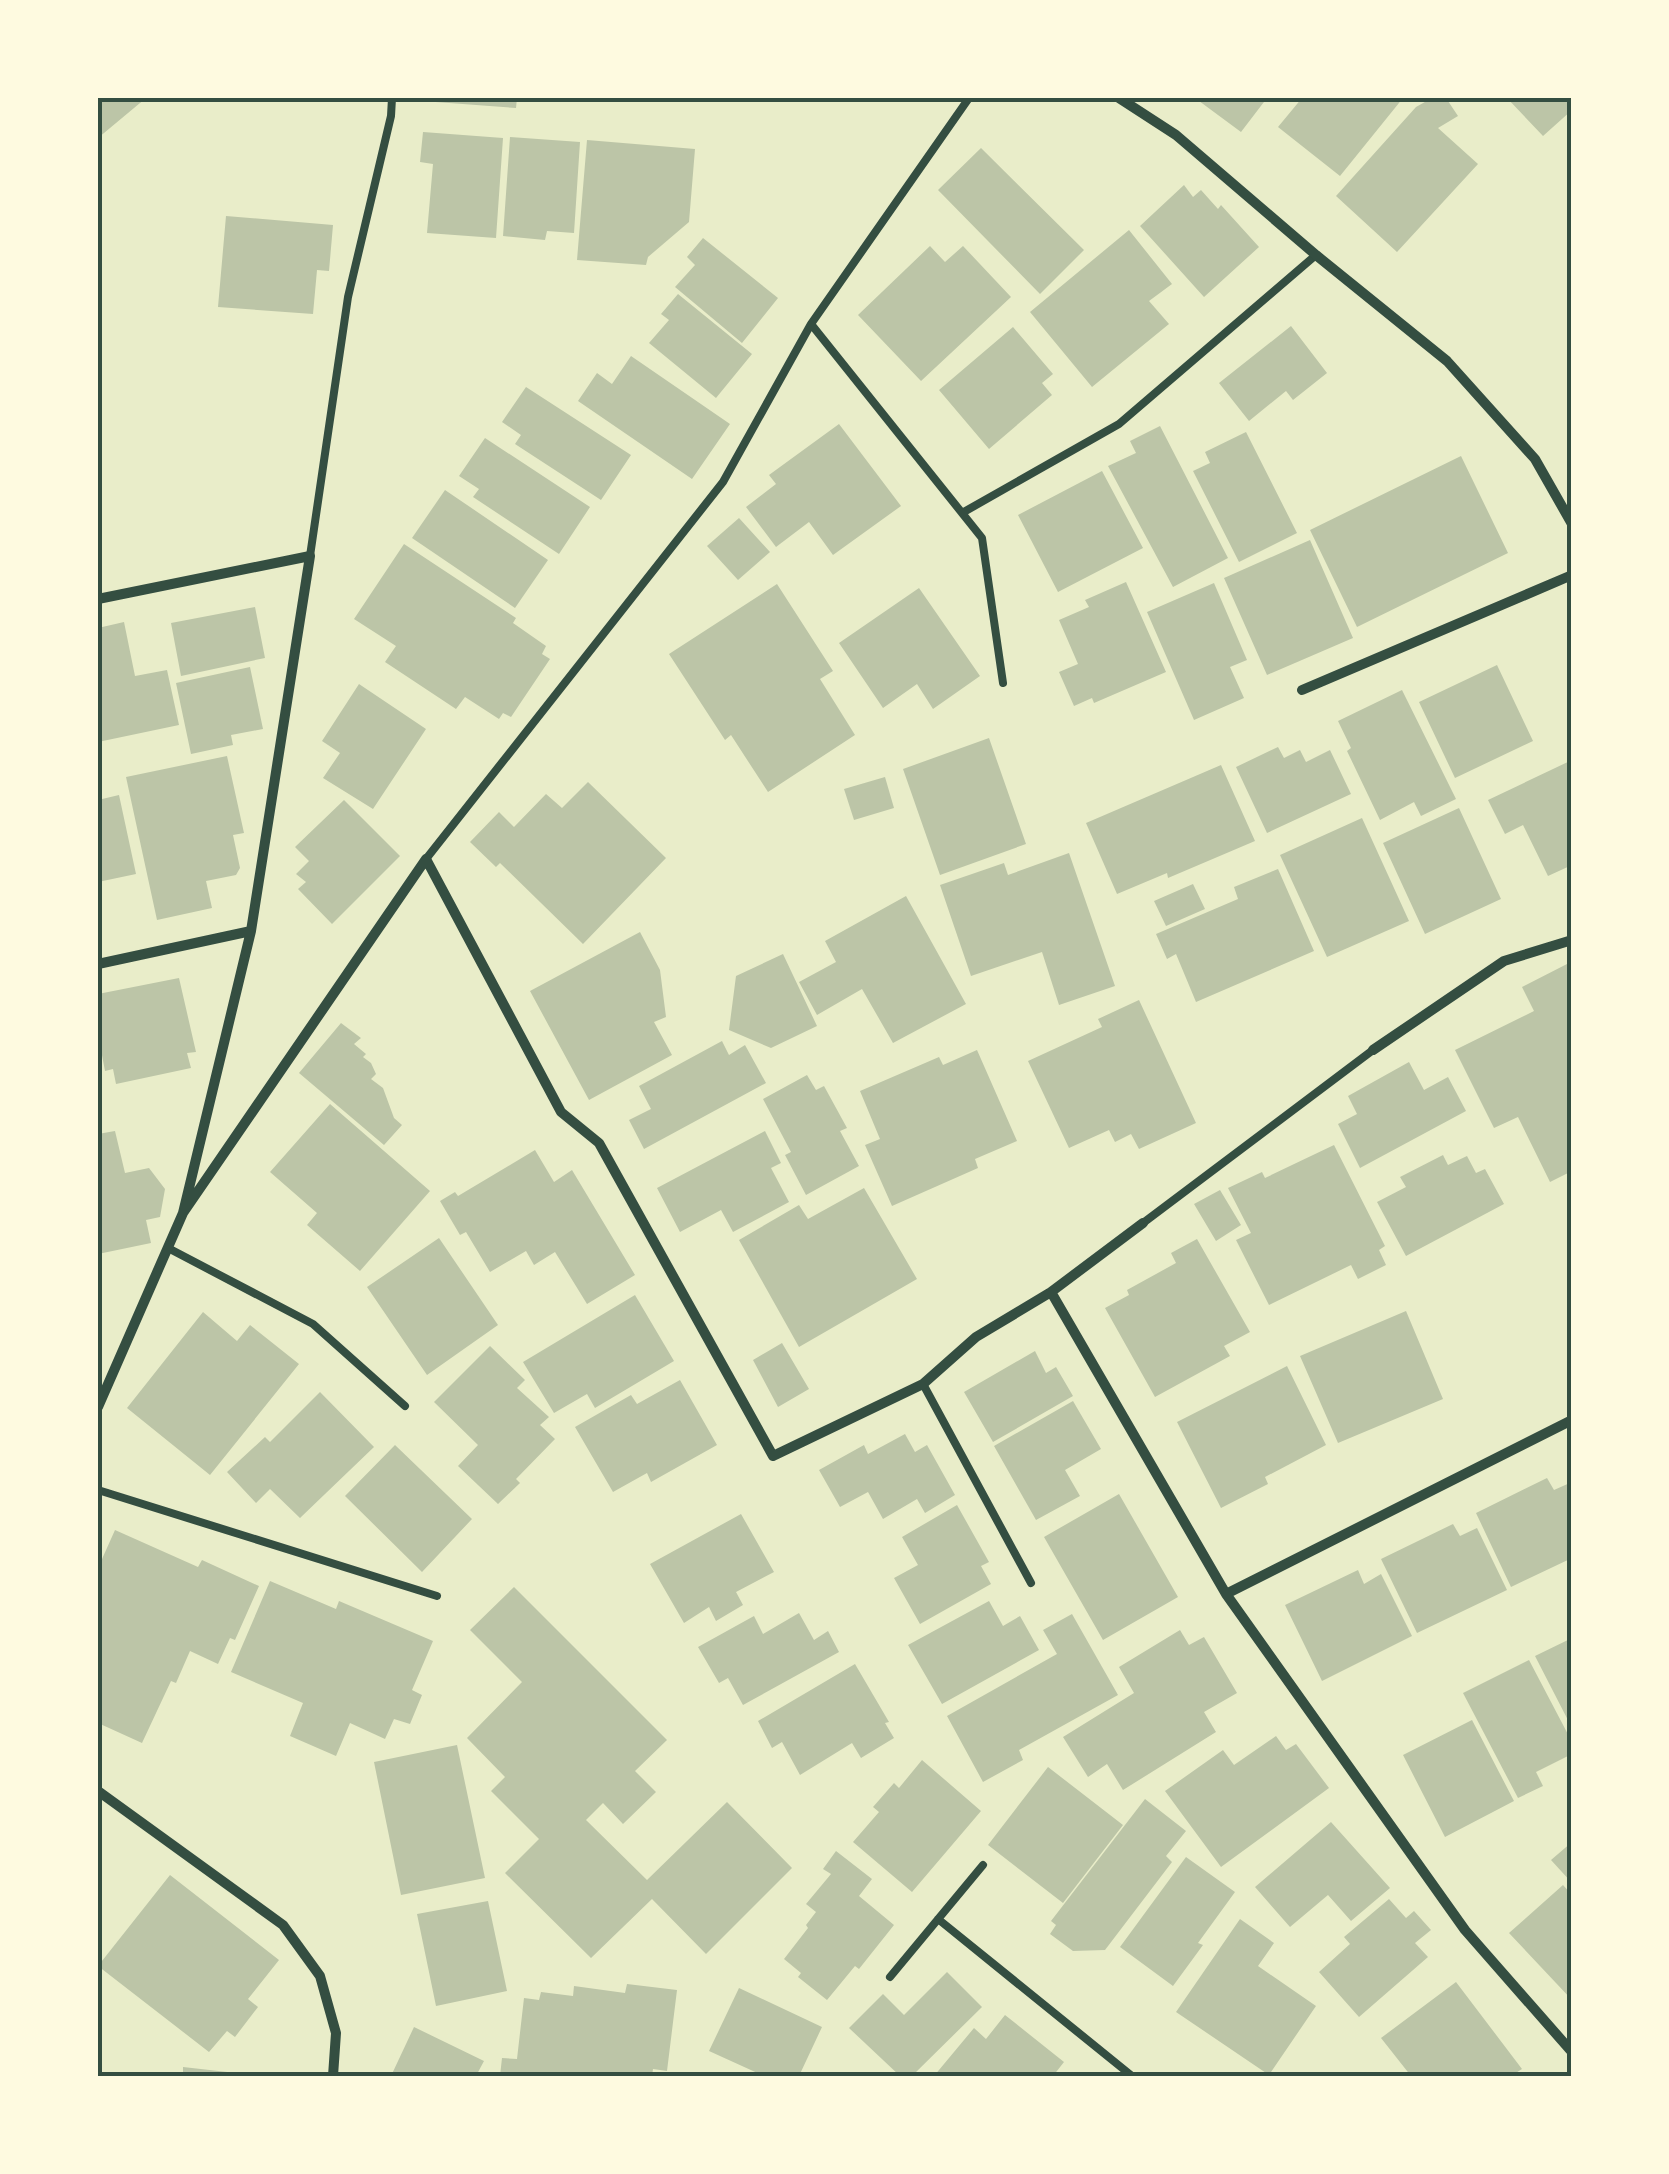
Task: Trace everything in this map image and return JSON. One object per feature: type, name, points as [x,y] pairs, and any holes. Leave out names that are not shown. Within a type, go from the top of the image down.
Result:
[{"type":"street","points":[[1119,98],[1176,135],[1316,256],[1447,361],[1534,459],[1572,524]]},
{"type":"street","points":[[98,599],[310,556],[251,931],[183,1213],[98,1406]]},
{"type":"street","points":[[1302,690],[1572,574]]},
{"type":"street","points":[[183,1213],[426,859],[561,1112],[598,1142],[774,1456],[924,1384],[976,1337],[1051,1292],[1143,1223]]},
{"type":"street","points":[[98,964],[251,931]]},
{"type":"street","points":[[1372,1050],[1504,961],[1572,940]]},
{"type":"street","points":[[1051,1292],[1226,1594],[1465,1930],[1572,2052]]},
{"type":"street","points":[[1226,1594],[1572,1420]]},
{"type":"street","points":[[98,1790],[283,1926],[320,1976],[336,2033],[333,2076]]},
{"type":"lane","points":[[310,556],[348,297],[392,98]]},
{"type":"lane","points":[[426,859],[722,482],[811,324],[969,98]]},
{"type":"lane","points":[[962,513],[1118,424],[1316,256]]},
{"type":"lane","points":[[811,324],[982,538],[1004,683]]},
{"type":"lane","points":[[1143,1223],[1372,1050]]},
{"type":"lane","points":[[168,1248],[314,1324],[406,1406]]},
{"type":"lane","points":[[924,1384],[1031,1583]]},
{"type":"lane","points":[[98,1490],[437,1596]]},
{"type":"lane","points":[[890,1978],[984,1865]]},
{"type":"lane","points":[[938,1919],[1132,2076]]},
{"type":"building","points":[[98,98],[146,98],[98,138]]},
{"type":"building","points":[[422,98],[517,98],[516,108]]},
{"type":"building","points":[[1195,98],[1267,98],[1241,132]]},
{"type":"building","points":[[1302,98],[1403,98],[1340,176],[1278,127]]},
{"type":"building","points":[[1432,98],[1446,98],[1458,116],[1438,128],[1478,164],[1397,252],[1336,196],[1416,107]]},
{"type":"building","points":[[1507,98],[1572,98],[1572,110],[1543,136]]},
{"type":"building","points":[[423,132],[503,138],[496,238],[427,233],[433,164],[420,162]]},
{"type":"building","points":[[510,137],[580,142],[574,233],[547,231],[545,240],[503,236]]},
{"type":"building","points":[[587,140],[695,149],[689,222],[648,257],[646,265],[577,260]]},
{"type":"building","points":[[981,148],[1084,250],[1040,294],[938,190]]},
{"type":"building","points":[[1184,185],[1193,197],[1201,190],[1218,209],[1221,205],[1259,247],[1204,297],[1140,226]]},
{"type":"building","points":[[226,216],[333,225],[329,271],[317,270],[313,314],[218,307]]},
{"type":"building","points":[[1129,230],[1172,284],[1149,301],[1169,324],[1092,387],[1030,312]]},
{"type":"building","points":[[703,238],[778,298],[742,343],[675,287],[695,265],[687,257]]},
{"type":"building","points":[[930,246],[945,262],[963,246],[1011,297],[921,381],[858,315]]},
{"type":"building","points":[[678,294],[752,354],[716,398],[649,343],[669,320],[661,314]]},
{"type":"building","points":[[1291,326],[1327,373],[1293,400],[1286,391],[1249,421],[1219,383]]},
{"type":"building","points":[[1013,327],[1053,374],[1042,383],[1052,395],[989,449],[939,390]]},
{"type":"building","points":[[631,356],[730,424],[692,479],[578,401],[597,373],[612,384]]},
{"type":"building","points":[[526,387],[631,455],[601,500],[515,444],[521,435],[502,422]]},
{"type":"building","points":[[839,424],[901,506],[833,555],[809,522],[776,547],[746,507],[776,484],[769,475]]},
{"type":"building","points":[[1160,426],[1228,558],[1173,587],[1108,466],[1136,453],[1130,441]]},
{"type":"building","points":[[1246,432],[1297,533],[1239,562],[1193,471],[1210,463],[1205,452]]},
{"type":"building","points":[[485,438],[590,507],[559,554],[473,497],[479,489],[459,476]]},
{"type":"building","points":[[1461,456],[1508,553],[1357,627],[1310,530]]},
{"type":"building","points":[[1102,471],[1143,548],[1058,592],[1018,515]]},
{"type":"building","points":[[445,490],[548,560],[515,608],[412,538]]},
{"type":"building","points":[[739,518],[770,552],[738,580],[707,546]]},
{"type":"building","points":[[1310,540],[1353,638],[1267,675],[1224,578]]},
{"type":"building","points":[[404,544],[516,618],[513,623],[546,646],[542,654],[550,659],[511,717],[503,713],[499,719],[465,697],[456,709],[385,662],[396,646],[354,619]]},
{"type":"building","points":[[1126,582],[1166,672],[1094,703],[1092,698],[1074,706],[1059,672],[1078,664],[1059,620],[1089,607],[1085,600]]},
{"type":"building","points":[[1214,583],[1247,660],[1230,667],[1244,698],[1194,720],[1147,612]]},
{"type":"building","points":[[777,584],[833,671],[820,679],[855,735],[768,792],[731,735],[725,740],[669,654]]},
{"type":"building","points":[[919,588],[980,676],[933,709],[917,684],[883,708],[839,643]]},
{"type":"building","points":[[255,607],[265,658],[181,676],[171,623]]},
{"type":"building","points":[[124,622],[135,676],[167,670],[179,725],[98,742],[98,628]]},
{"type":"building","points":[[1497,665],[1533,741],[1455,778],[1419,702]]},
{"type":"building","points":[[250,667],[263,729],[231,735],[233,745],[191,754],[176,683]]},
{"type":"building","points":[[359,684],[426,729],[373,809],[323,778],[340,753],[322,741]]},
{"type":"building","points":[[1402,690],[1456,799],[1421,816],[1414,802],[1380,820],[1347,751],[1351,748],[1338,721]]},
{"type":"building","points":[[989,738],[1026,844],[940,875],[903,769]]},
{"type":"building","points":[[1278,747],[1284,758],[1300,750],[1306,762],[1330,750],[1351,794],[1267,833],[1236,767]]},
{"type":"building","points":[[227,756],[244,833],[233,835],[240,868],[236,875],[206,881],[212,908],[157,920],[126,777]]},
{"type":"building","points":[[1572,760],[1572,865],[1548,876],[1523,825],[1505,834],[1488,800]]},
{"type":"building","points":[[1221,765],[1255,841],[1168,878],[1167,873],[1117,894],[1086,823]]},
{"type":"building","points":[[885,777],[894,808],[854,820],[844,789]]},
{"type":"building","points":[[588,782],[666,858],[583,944],[500,863],[496,867],[470,842],[499,812],[514,827],[546,794],[562,808]]},
{"type":"building","points":[[119,795],[136,874],[98,882],[98,800]]},
{"type":"building","points":[[344,800],[400,856],[332,924],[298,889],[306,882],[296,874],[309,861],[295,847]]},
{"type":"building","points":[[1459,808],[1501,899],[1425,934],[1383,843]]},
{"type":"building","points":[[1362,818],[1409,921],[1327,957],[1280,855]]},
{"type":"building","points":[[1069,853],[1115,986],[1059,1005],[1042,952],[971,976],[940,885],[1004,863],[1008,875]]},
{"type":"building","points":[[1278,869],[1314,951],[1196,1002],[1176,954],[1167,959],[1156,934],[1238,899],[1234,887]]},
{"type":"building","points":[[1193,884],[1205,909],[1166,926],[1154,901]]},
{"type":"building","points":[[906,896],[966,1004],[893,1043],[862,989],[817,1015],[799,982],[836,962],[825,941]]},
{"type":"building","points":[[640,932],[660,970],[666,1017],[654,1022],[672,1055],[589,1100],[530,991]]},
{"type":"building","points":[[783,954],[817,1026],[771,1048],[729,1030],[736,976]]},
{"type":"building","points":[[1567,964],[1572,967],[1572,1171],[1550,1182],[1518,1117],[1494,1128],[1455,1050],[1534,1011],[1522,987]]},
{"type":"building","points":[[179,978],[196,1052],[187,1053],[191,1068],[116,1084],[113,1069],[105,1071],[98,1034],[98,994]]},
{"type":"building","points":[[1139,1000],[1196,1123],[1139,1149],[1131,1134],[1115,1142],[1109,1130],[1069,1148],[1028,1061],[1102,1027],[1098,1019]]},
{"type":"building","points":[[341,1023],[361,1038],[354,1044],[366,1054],[363,1057],[376,1074],[371,1079],[383,1088],[394,1118],[402,1125],[384,1145],[299,1073]]},
{"type":"building","points":[[722,1041],[729,1055],[745,1045],[766,1083],[644,1149],[629,1120],[651,1109],[639,1086]]},
{"type":"building","points":[[977,1050],[1017,1141],[975,1159],[978,1168],[892,1206],[865,1145],[880,1139],[860,1091],[939,1057],[943,1065]]},
{"type":"building","points":[[1409,1062],[1424,1090],[1448,1077],[1466,1111],[1360,1168],[1338,1124],[1357,1114],[1348,1096]]},
{"type":"building","points":[[807,1075],[816,1090],[824,1086],[847,1128],[840,1131],[859,1166],[806,1195],[785,1155],[791,1152],[763,1099]]},
{"type":"building","points":[[330,1104],[430,1191],[360,1271],[307,1225],[317,1213],[270,1172]]},
{"type":"building","points":[[115,1131],[125,1173],[149,1168],[165,1189],[160,1217],[146,1220],[151,1243],[98,1254],[98,1134]]},
{"type":"building","points":[[765,1131],[781,1163],[771,1168],[789,1202],[733,1232],[721,1210],[680,1232],[657,1188]]},
{"type":"building","points":[[1334,1145],[1385,1246],[1379,1250],[1386,1265],[1358,1279],[1351,1265],[1269,1305],[1236,1240],[1251,1233],[1228,1188],[1262,1172],[1265,1178]]},
{"type":"building","points":[[535,1150],[554,1182],[572,1170],[635,1275],[587,1304],[555,1252],[534,1265],[526,1251],[490,1272],[466,1232],[460,1235],[440,1201],[455,1192],[458,1196]]},
{"type":"building","points":[[1443,1155],[1448,1165],[1467,1156],[1476,1173],[1485,1169],[1504,1204],[1406,1256],[1377,1202],[1406,1187],[1400,1177]]},
{"type":"building","points":[[864,1188],[917,1279],[799,1347],[739,1240],[799,1205],[808,1219]]},
{"type":"building","points":[[1220,1190],[1241,1225],[1216,1241],[1194,1204]]},
{"type":"building","points":[[439,1238],[498,1325],[427,1375],[367,1287]]},
{"type":"building","points":[[1197,1239],[1250,1332],[1224,1346],[1230,1356],[1155,1397],[1105,1308],[1129,1295],[1127,1290],[1176,1263],[1171,1253]]},
{"type":"building","points":[[635,1295],[674,1361],[595,1408],[587,1394],[554,1413],[523,1362]]},
{"type":"building","points":[[1406,1311],[1443,1399],[1338,1443],[1300,1356]]},
{"type":"building","points":[[203,1312],[237,1341],[250,1325],[299,1364],[210,1475],[127,1408]]},
{"type":"building","points":[[782,1343],[809,1389],[778,1407],[753,1360]]},
{"type":"building","points":[[490,1346],[525,1380],[517,1388],[549,1417],[540,1425],[555,1439],[498,1504],[458,1466],[478,1445],[434,1402]]},
{"type":"building","points":[[1035,1351],[1046,1373],[1056,1367],[1073,1396],[993,1442],[964,1392]]},
{"type":"building","points":[[1287,1366],[1326,1445],[1265,1477],[1268,1484],[1221,1508],[1177,1422]]},
{"type":"building","points":[[680,1380],[717,1445],[651,1482],[647,1473],[613,1492],[575,1427],[631,1395],[637,1404]]},
{"type":"building","points":[[320,1392],[374,1447],[300,1518],[270,1489],[256,1503],[227,1472],[265,1437],[270,1442]]},
{"type":"building","points":[[1073,1401],[1101,1449],[1065,1470],[1080,1496],[1036,1520],[994,1446]]},
{"type":"building","points":[[905,1434],[915,1452],[927,1445],[955,1495],[925,1513],[917,1499],[883,1519],[868,1492],[840,1507],[819,1470],[864,1445],[868,1454]]},
{"type":"building","points":[[395,1445],[472,1519],[422,1572],[345,1496]]},
{"type":"building","points":[[1547,1478],[1554,1490],[1572,1482],[1572,1558],[1511,1587],[1476,1513]]},
{"type":"building","points":[[1119,1494],[1178,1597],[1103,1640],[1044,1537]]},
{"type":"building","points":[[957,1505],[989,1562],[981,1566],[991,1584],[920,1624],[894,1578],[918,1565],[902,1537]]},
{"type":"building","points":[[741,1514],[774,1572],[736,1592],[743,1605],[716,1621],[709,1607],[684,1623],[650,1564]]},
{"type":"building","points":[[1453,1524],[1460,1536],[1477,1528],[1507,1590],[1417,1633],[1381,1559]]},
{"type":"building","points":[[115,1530],[198,1567],[202,1560],[259,1586],[235,1640],[230,1638],[218,1664],[190,1651],[142,1743],[98,1723],[98,1568]]},
{"type":"building","points":[[1358,1570],[1364,1584],[1381,1574],[1412,1636],[1322,1681],[1285,1605]]},
{"type":"building","points":[[270,1581],[336,1609],[339,1601],[433,1641],[412,1690],[422,1695],[410,1724],[394,1719],[385,1739],[350,1723],[336,1756],[290,1736],[303,1703],[231,1672]]},
{"type":"building","points":[[514,1587],[667,1740],[635,1771],[656,1792],[623,1824],[603,1803],[586,1820],[647,1880],[727,1802],[792,1868],[706,1954],[652,1899],[591,1958],[505,1873],[539,1839],[491,1791],[505,1777],[467,1738],[522,1682],[470,1630]]},
{"type":"building","points":[[989,1601],[1003,1626],[1020,1616],[1039,1650],[942,1704],[908,1645]]},
{"type":"building","points":[[799,1613],[814,1640],[828,1631],[839,1652],[743,1705],[728,1678],[719,1683],[698,1647],[754,1616],[763,1634]]},
{"type":"building","points":[[1072,1614],[1118,1695],[1019,1750],[1023,1760],[983,1782],[947,1716],[1057,1654],[1043,1630]]},
{"type":"building","points":[[1180,1630],[1189,1645],[1204,1637],[1237,1693],[1204,1712],[1216,1732],[1123,1790],[1107,1764],[1088,1777],[1063,1737],[1134,1693],[1119,1667]]},
{"type":"building","points":[[1572,1638],[1572,1728],[1535,1656]]},
{"type":"building","points":[[1529,1660],[1572,1742],[1572,1754],[1536,1772],[1543,1786],[1518,1798],[1463,1693]]},
{"type":"building","points":[[855,1664],[889,1722],[885,1723],[894,1738],[861,1758],[852,1743],[800,1775],[782,1742],[772,1748],[758,1721]]},
{"type":"building","points":[[1472,1720],[1514,1801],[1445,1837],[1403,1755]]},
{"type":"building","points":[[1276,1736],[1286,1750],[1296,1744],[1329,1788],[1221,1867],[1165,1791],[1223,1750],[1234,1765]]},
{"type":"building","points":[[457,1745],[485,1878],[401,1895],[374,1762]]},
{"type":"building","points":[[922,1760],[981,1811],[912,1892],[853,1842],[879,1812],[873,1807],[894,1783],[899,1788]]},
{"type":"building","points":[[1048,1767],[1123,1825],[1063,1903],[988,1845]]},
{"type":"building","points":[[1145,1799],[1186,1831],[1166,1856],[1172,1862],[1105,1950],[1073,1951],[1050,1934],[1056,1925],[1051,1921]]},
{"type":"building","points":[[1331,1822],[1390,1888],[1351,1921],[1328,1895],[1290,1927],[1255,1887]]},
{"type":"building","points":[[1572,1842],[1572,1883],[1551,1860]]},
{"type":"building","points":[[836,1851],[872,1879],[859,1896],[894,1925],[859,1969],[855,1966],[827,2000],[798,1977],[801,1973],[784,1959],[816,1912],[806,1904],[831,1874],[823,1869]]},
{"type":"building","points":[[1186,1857],[1235,1892],[1173,1986],[1120,1947]]},
{"type":"building","points":[[170,1875],[279,1960],[248,1999],[258,2007],[235,2037],[227,2031],[209,2052],[98,1966]]},
{"type":"building","points":[[1563,1885],[1572,1895],[1572,2000],[1509,1933]]},
{"type":"building","points":[[1389,1899],[1406,1918],[1414,1911],[1431,1930],[1415,1943],[1428,1957],[1359,2017],[1319,1972],[1350,1944],[1344,1937]]},
{"type":"building","points":[[488,1901],[507,1991],[436,2006],[417,1914]]},
{"type":"building","points":[[1240,1919],[1274,1943],[1258,1966],[1316,2006],[1269,2075],[1176,2012]]},
{"type":"building","points":[[947,1972],[982,2007],[912,2076],[900,2076],[849,2028],[883,1994],[904,2015]]},
{"type":"building","points":[[1456,1982],[1522,2069],[1511,2076],[1411,2076],[1381,2038]]},
{"type":"building","points":[[627,1984],[677,1990],[667,2071],[653,2069],[652,2076],[500,2076],[502,2058],[517,2059],[524,1998],[539,2000],[541,1992],[573,1996],[574,1986],[625,1993]]},
{"type":"building","points":[[739,1988],[822,2027],[799,2076],[764,2076],[709,2051]]},
{"type":"building","points":[[1005,2015],[1064,2062],[1053,2076],[934,2076],[974,2028],[986,2039]]},
{"type":"building","points":[[414,2027],[484,2061],[476,2076],[391,2076]]},
{"type":"building","points":[[183,2067],[245,2074],[245,2076],[183,2076]]}]
